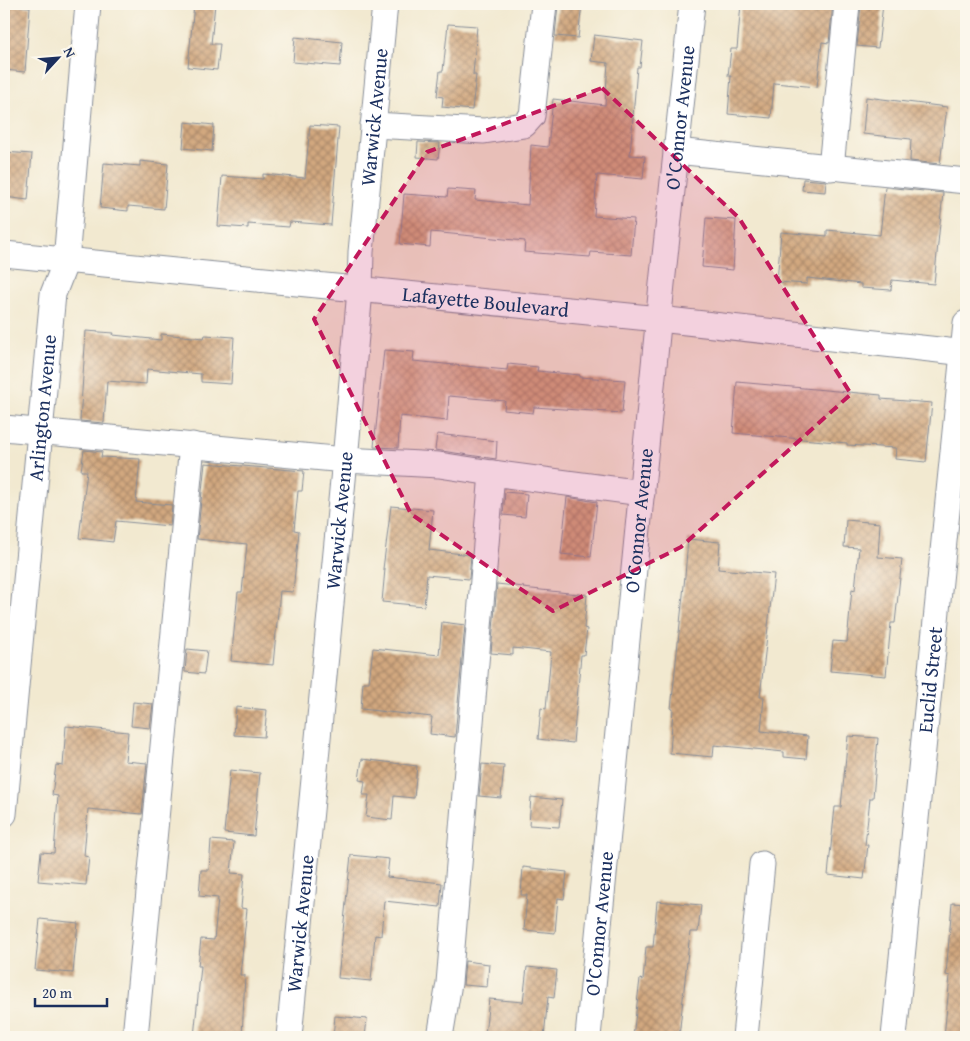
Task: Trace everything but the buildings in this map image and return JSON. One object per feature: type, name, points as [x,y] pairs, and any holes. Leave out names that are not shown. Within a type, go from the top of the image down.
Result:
[{"type":"street","name":"Arlington Avenue","points":[[4,814],[53,294],[66,261],[88,4]]},
{"type":"street","name":"Warwick Avenue","points":[[288,1037],[345,460],[360,290],[361,252],[385,4]]},
{"type":"street","points":[[373,126],[484,131],[524,125],[532,116],[544,4]]},
{"type":"street","name":"O'Connor Avenue","points":[[588,1037],[692,4]]},
{"type":"street","points":[[831,168],[846,4]]},
{"type":"street","points":[[676,151],[966,180]]},
{"type":"street","name":"Lafayette Boulevard","points":[[4,254],[659,319],[965,353]]},
{"type":"street","name":"Euclid Street","points":[[894,1037],[965,353],[966,324]]},
{"type":"street","points":[[4,428],[345,460],[439,465],[642,493]]},
{"type":"street","points":[[135,1037],[192,445]]},
{"type":"street","points":[[440,1037],[449,983],[492,473]]},
{"type":"street","points":[[745,1037],[762,864]]},
{"type":"highlighted area","points":[[602,88],[739,218],[851,394],[681,547],[553,611],[411,514],[314,319],[427,152]]}]
